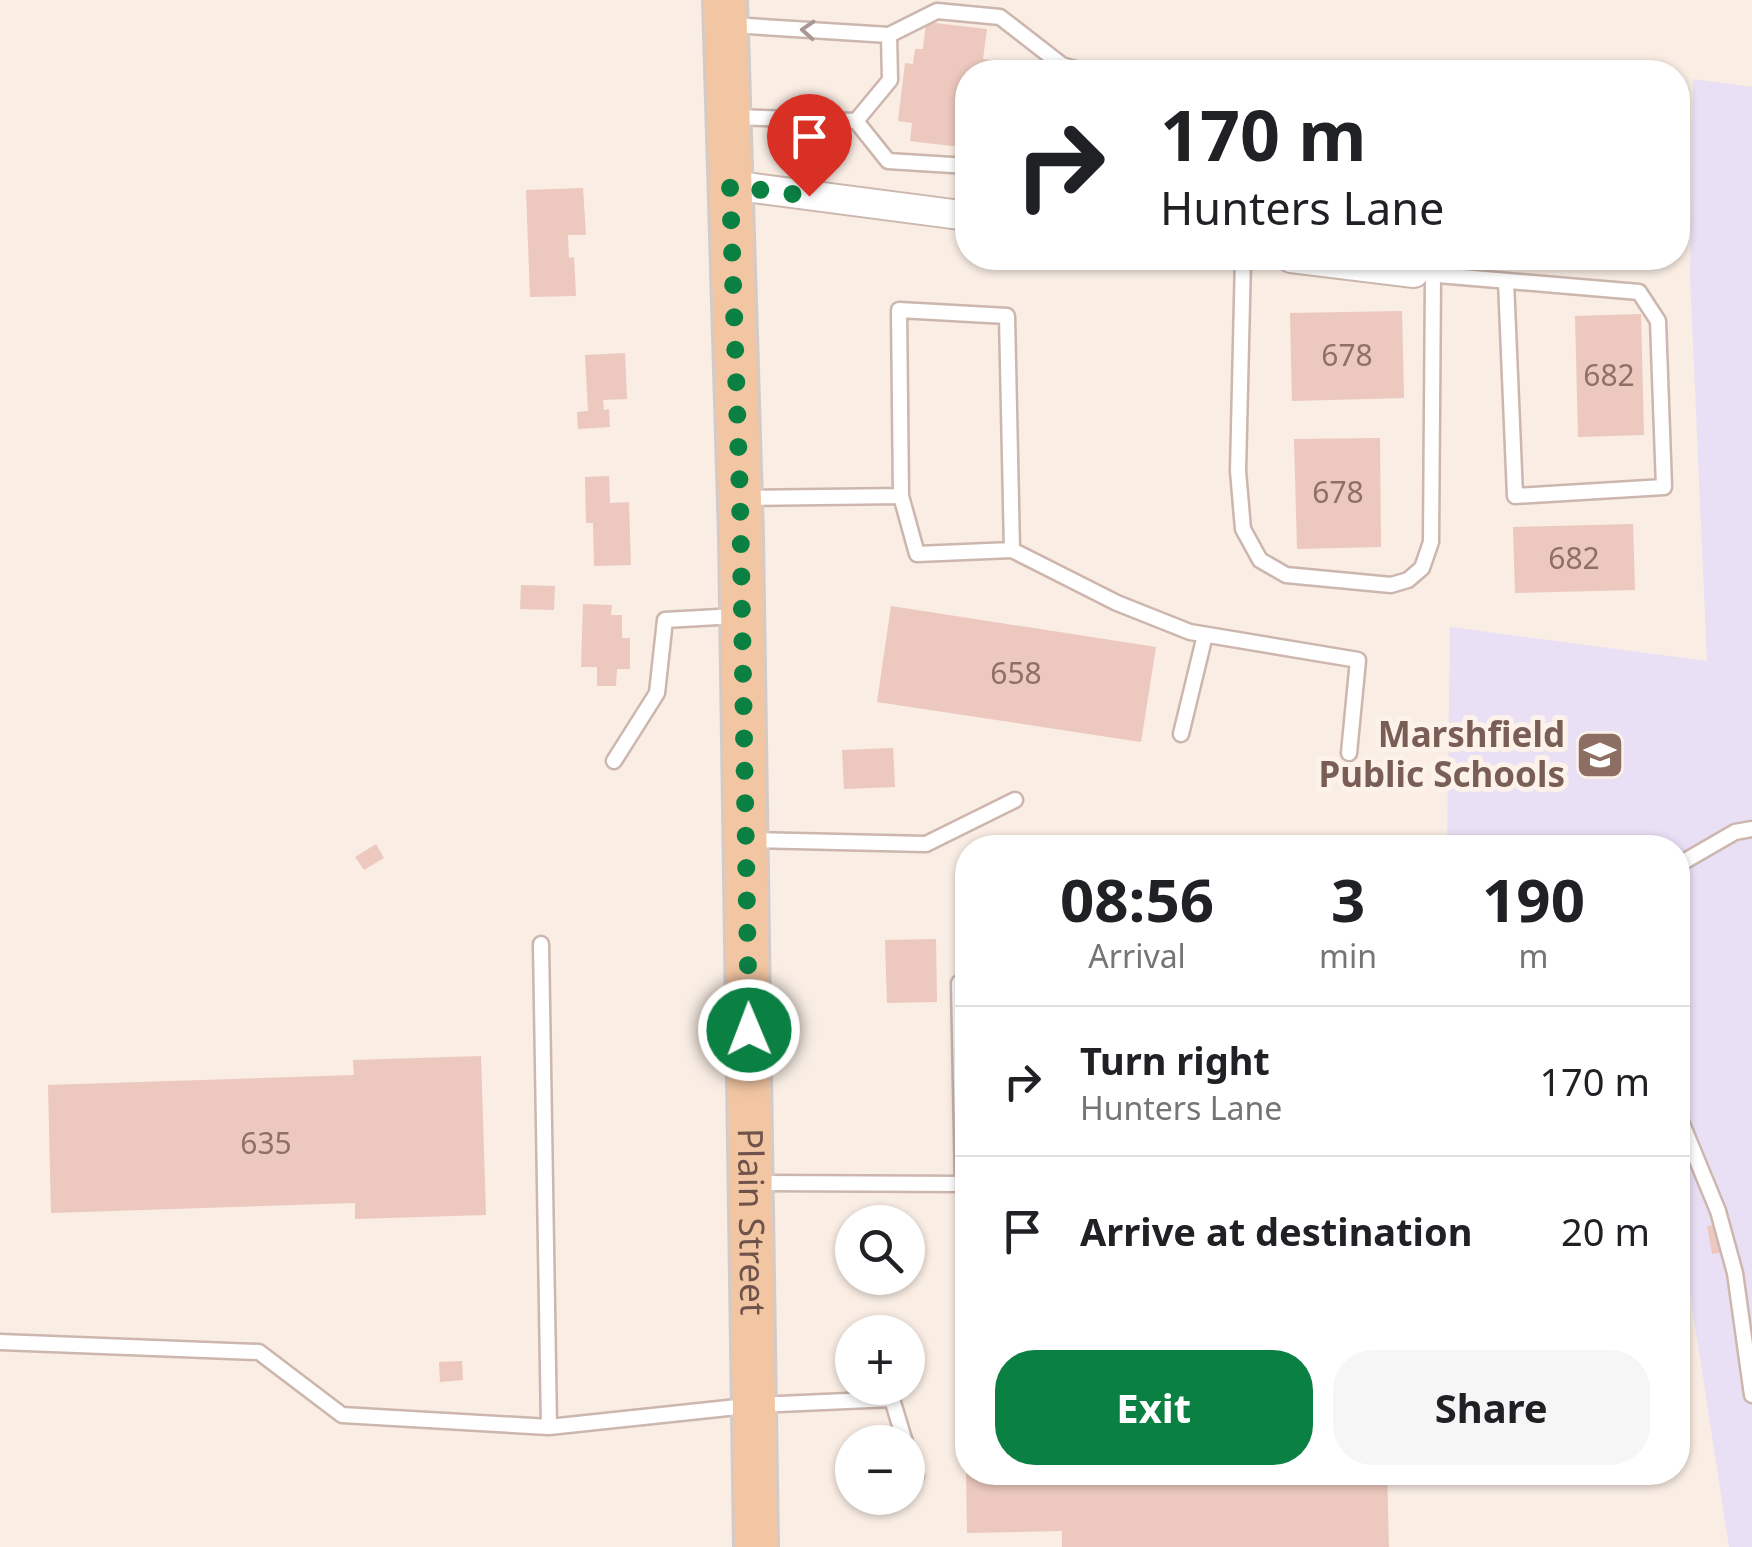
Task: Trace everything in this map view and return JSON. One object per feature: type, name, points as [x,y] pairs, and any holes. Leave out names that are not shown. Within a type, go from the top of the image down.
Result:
[{"type":"main road","name":"Plain Street","points":[[726,12],[740,498],[756,1547]]},
{"type":"street","points":[[730,186],[955,214]]},
{"type":"street","points":[[1390,270],[1424,274]]},
{"type":"lane","points":[[726,12],[889,35],[938,11],[1000,17],[1056,60]]},
{"type":"lane","points":[[856,121],[890,80],[889,35]]},
{"type":"lane","points":[[728,116],[856,121],[888,161],[955,165]]},
{"type":"lane","points":[[1243,270],[1238,471],[1243,529],[1260,560],[1286,575],[1391,585],[1408,580],[1422,568],[1431,542],[1424,274],[1639,292],[1658,321],[1664,487],[1515,496],[1506,281]]},
{"type":"lane","points":[[1012,550],[1007,316],[899,310],[901,496],[917,554],[1012,550],[1117,603],[1205,635],[1358,660],[1349,754]]},
{"type":"lane","points":[[740,498],[901,496]]},
{"type":"lane","points":[[614,761],[656,693],[664,620],[742,616]]},
{"type":"lane","points":[[1181,734],[1205,635]]},
{"type":"lane","points":[[745,840],[926,844],[1015,800]]},
{"type":"lane","points":[[1690,858],[1736,832],[1752,829]]},
{"type":"lane","points":[[540,944],[549,1427]]},
{"type":"lane","points":[[1690,1143],[1718,1211],[1735,1273],[1752,1395]]},
{"type":"lane","points":[[752,1183],[955,1184]]},
{"type":"lane","points":[[0,1342],[259,1352],[342,1415],[549,1427],[756,1405],[892,1399],[900,1425]]},
{"type":"shaded area","name":"Marshfield Public Schools","points":[[1693,79],[1752,87],[1752,1547],[1729,1547],[1690,1293],[1690,835],[1447,835],[1450,627],[1707,661],[1690,277]]},
{"type":"building","points":[[926,22],[987,29],[983,59],[991,60],[955,60],[955,146],[910,141],[912,123],[898,121],[905,63],[913,64],[915,49],[923,49]]},
{"type":"building","points":[[583,188],[586,235],[568,235],[569,258],[574,257],[576,296],[530,297],[526,190]]},
{"type":"building","points":[[1402,311],[1404,398],[1292,401],[1290,313]]},
{"type":"building","points":[[1641,314],[1644,435],[1578,437],[1575,316]]},
{"type":"building","points":[[625,353],[627,399],[603,400],[604,410],[609,409],[610,427],[578,429],[577,412],[588,411],[585,355]]},
{"type":"building","points":[[1380,438],[1381,547],[1297,549],[1294,439]]},
{"type":"building","points":[[609,476],[610,503],[629,502],[631,565],[594,566],[593,523],[586,523],[585,477]]},
{"type":"building","points":[[1633,524],[1635,590],[1515,593],[1513,527]]},
{"type":"building","points":[[521,585],[555,586],[554,610],[520,609]]},
{"type":"building","points":[[583,604],[612,605],[611,615],[622,615],[622,638],[630,638],[630,669],[617,669],[616,686],[597,686],[597,667],[581,667]]},
{"type":"building","points":[[891,606],[1156,647],[1141,742],[877,702]]},
{"type":"building","points":[[893,748],[895,787],[844,789],[842,750]]},
{"type":"building","points":[[376,844],[384,858],[364,870],[355,857]]},
{"type":"building","points":[[936,939],[937,1002],[887,1003],[885,940]]},
{"type":"building","points":[[481,1056],[486,1215],[355,1219],[355,1203],[51,1213],[48,1085],[354,1075],[353,1060]]},
{"type":"building","points":[[1720,1224],[1725,1252],[1712,1254],[1707,1226]]},
{"type":"building","points":[[462,1361],[463,1380],[440,1382],[439,1362]]},
{"type":"building","points":[[966,1485],[1387,1485],[1389,1547],[1062,1547],[1062,1531],[967,1533]]},
{"type":"place","name":"Marshfield Public Schools","points":[[1600,755]]},
{"type":"route","points":[[749,1030],[730,186],[809,196]]}]
